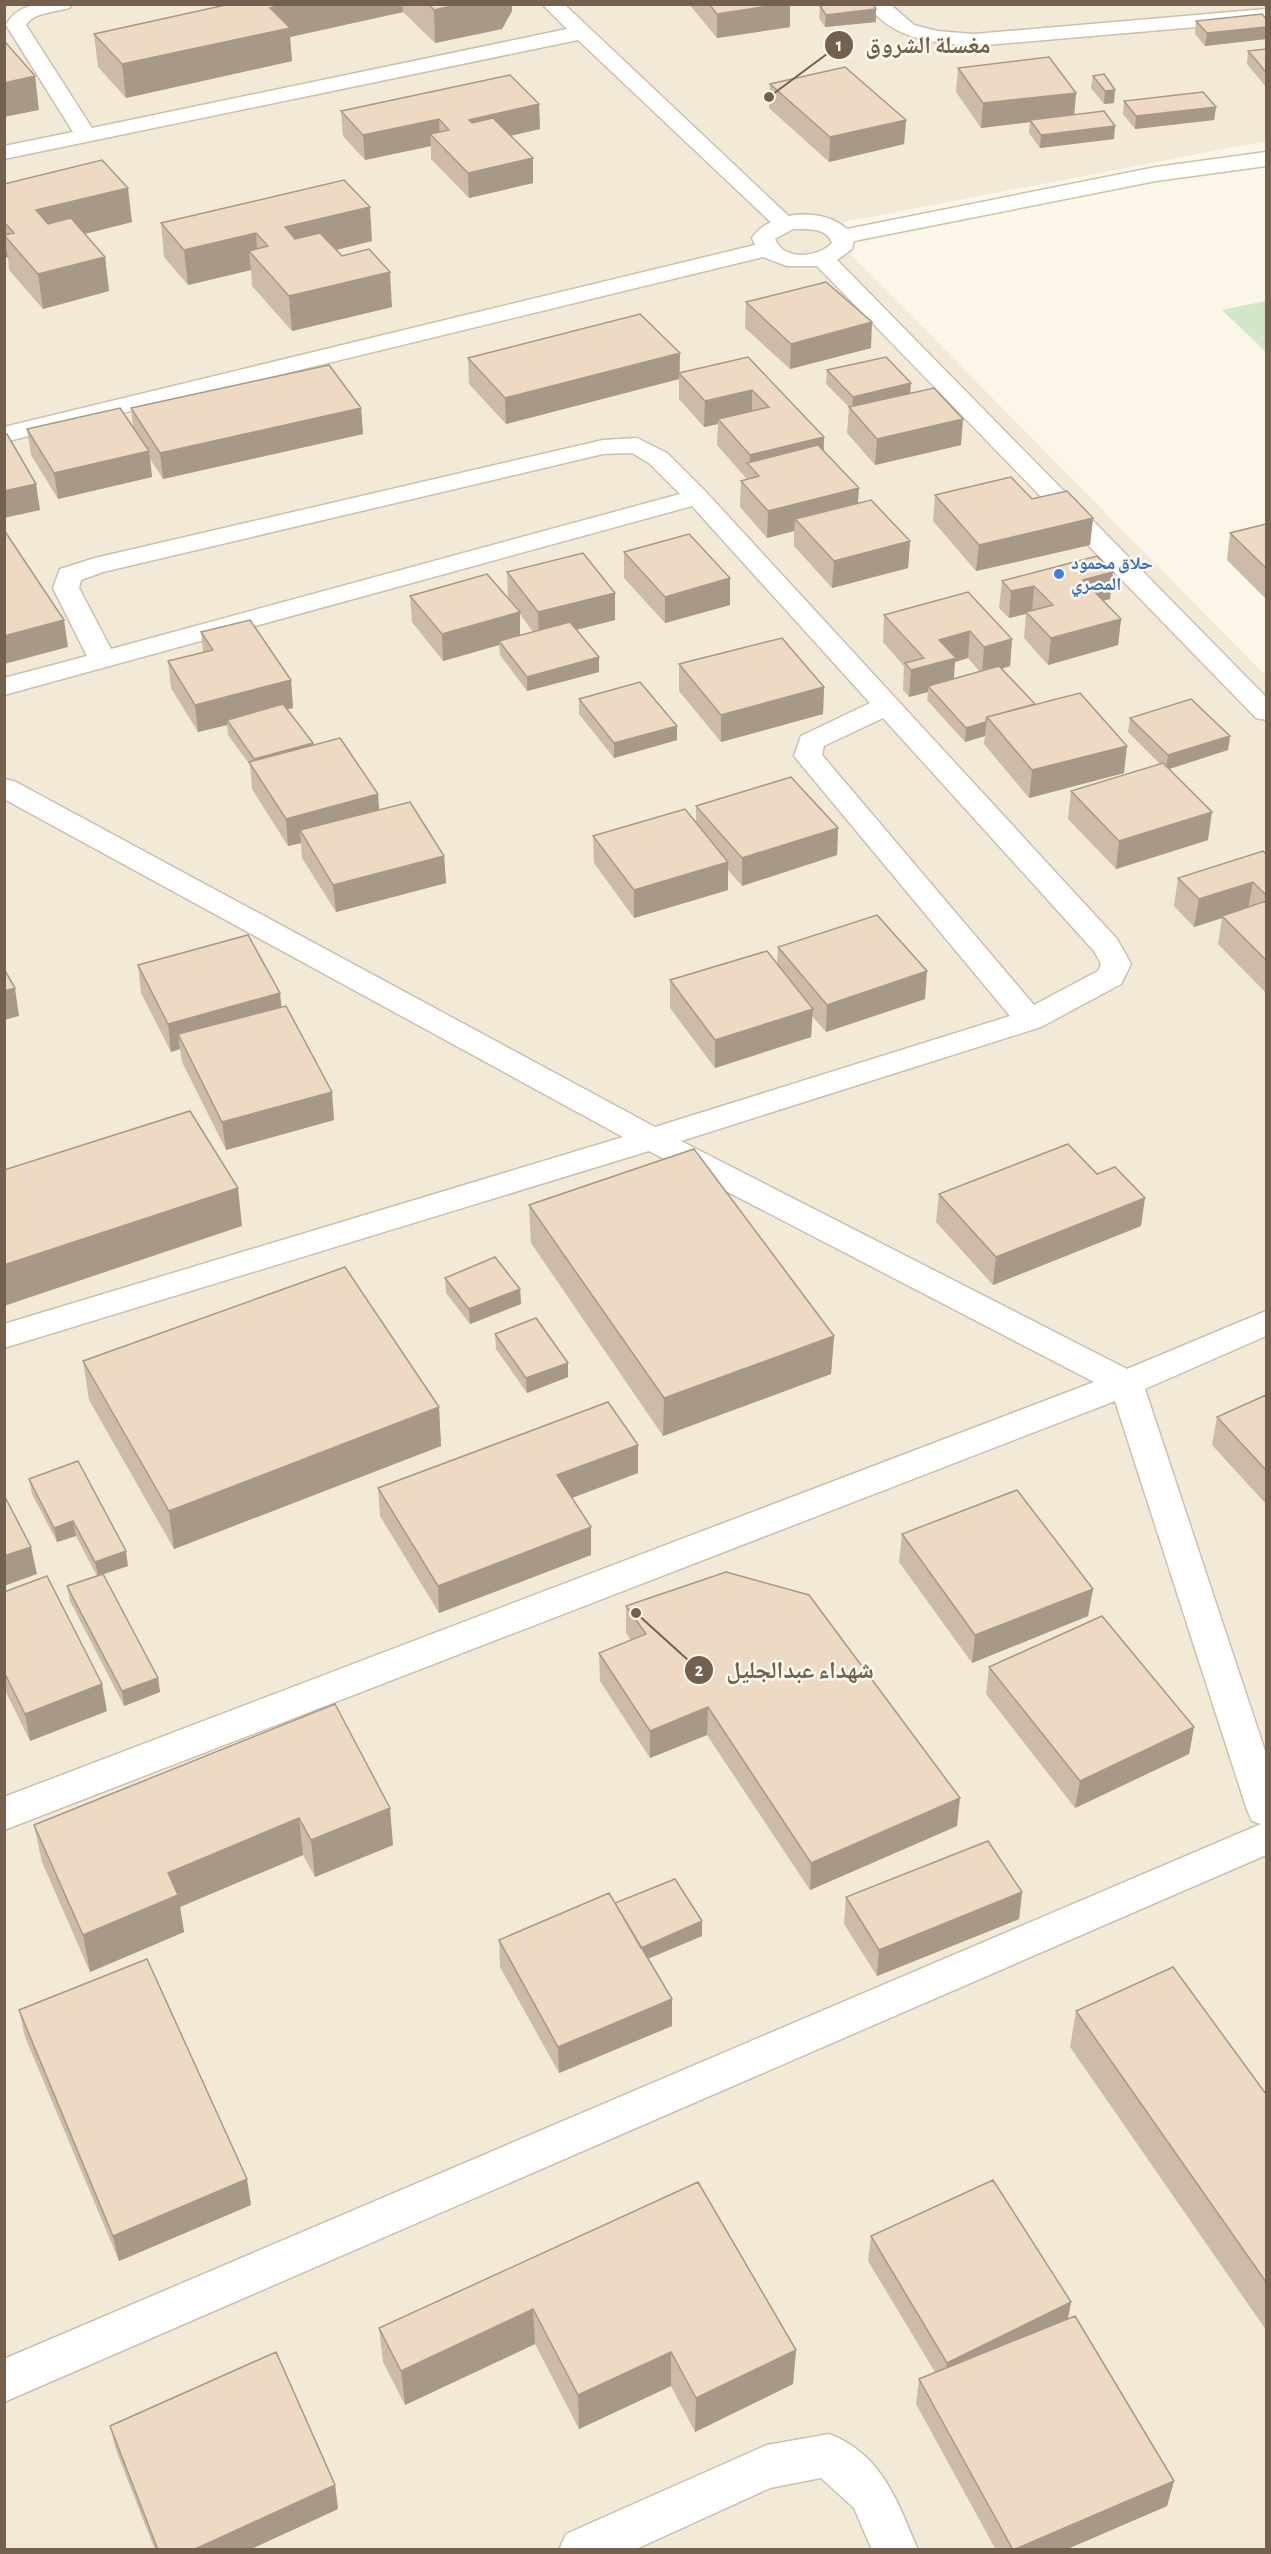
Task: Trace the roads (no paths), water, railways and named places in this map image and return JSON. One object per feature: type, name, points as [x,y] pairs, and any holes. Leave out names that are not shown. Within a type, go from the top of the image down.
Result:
[{"type":"street","points":[[62,4],[37,9],[20,17],[16,25],[86,136]]},
{"type":"street","points":[[552,4],[580,33],[786,224]]},
{"type":"street","points":[[877,4],[907,29],[936,37],[974,40],[1266,15]]},
{"type":"street","points":[[4,153],[580,33]]},
{"type":"street","points":[[843,236],[844,244],[839,252],[823,259],[798,261],[783,258],[767,249],[763,238],[768,231],[786,224],[808,222],[823,224],[843,236],[1156,174],[1266,159]]},
{"type":"street","points":[[4,435],[767,249]]},
{"type":"street","points":[[823,259],[1266,712]]},
{"type":"street","points":[[4,1336],[652,1139],[1030,1020],[1110,977],[1116,964],[1106,946],[697,497],[658,458],[637,446],[603,447],[95,566],[69,575],[66,588],[103,660]]},
{"type":"street","points":[[4,687],[697,497]]},
{"type":"street","points":[[886,706],[811,742],[808,756],[1030,1020]]},
{"type":"street","points":[[4,787],[652,1139],[1126,1383],[1266,1810]]},
{"type":"street","points":[[4,1814],[1126,1383],[1266,1323]]},
{"type":"street","points":[[4,2381],[1266,1838]]},
{"type":"street","points":[[582,2550],[767,2467],[829,2455],[870,2493],[895,2550]]},
{"type":"place","name":"مغسلة الشروق","points":[[769,97]]},
{"type":"place","name":"حلاق محمود المصري","points":[[1059,574]]},
{"type":"place","name":"شهداء عبدالجليل","points":[[636,1613]]}]
